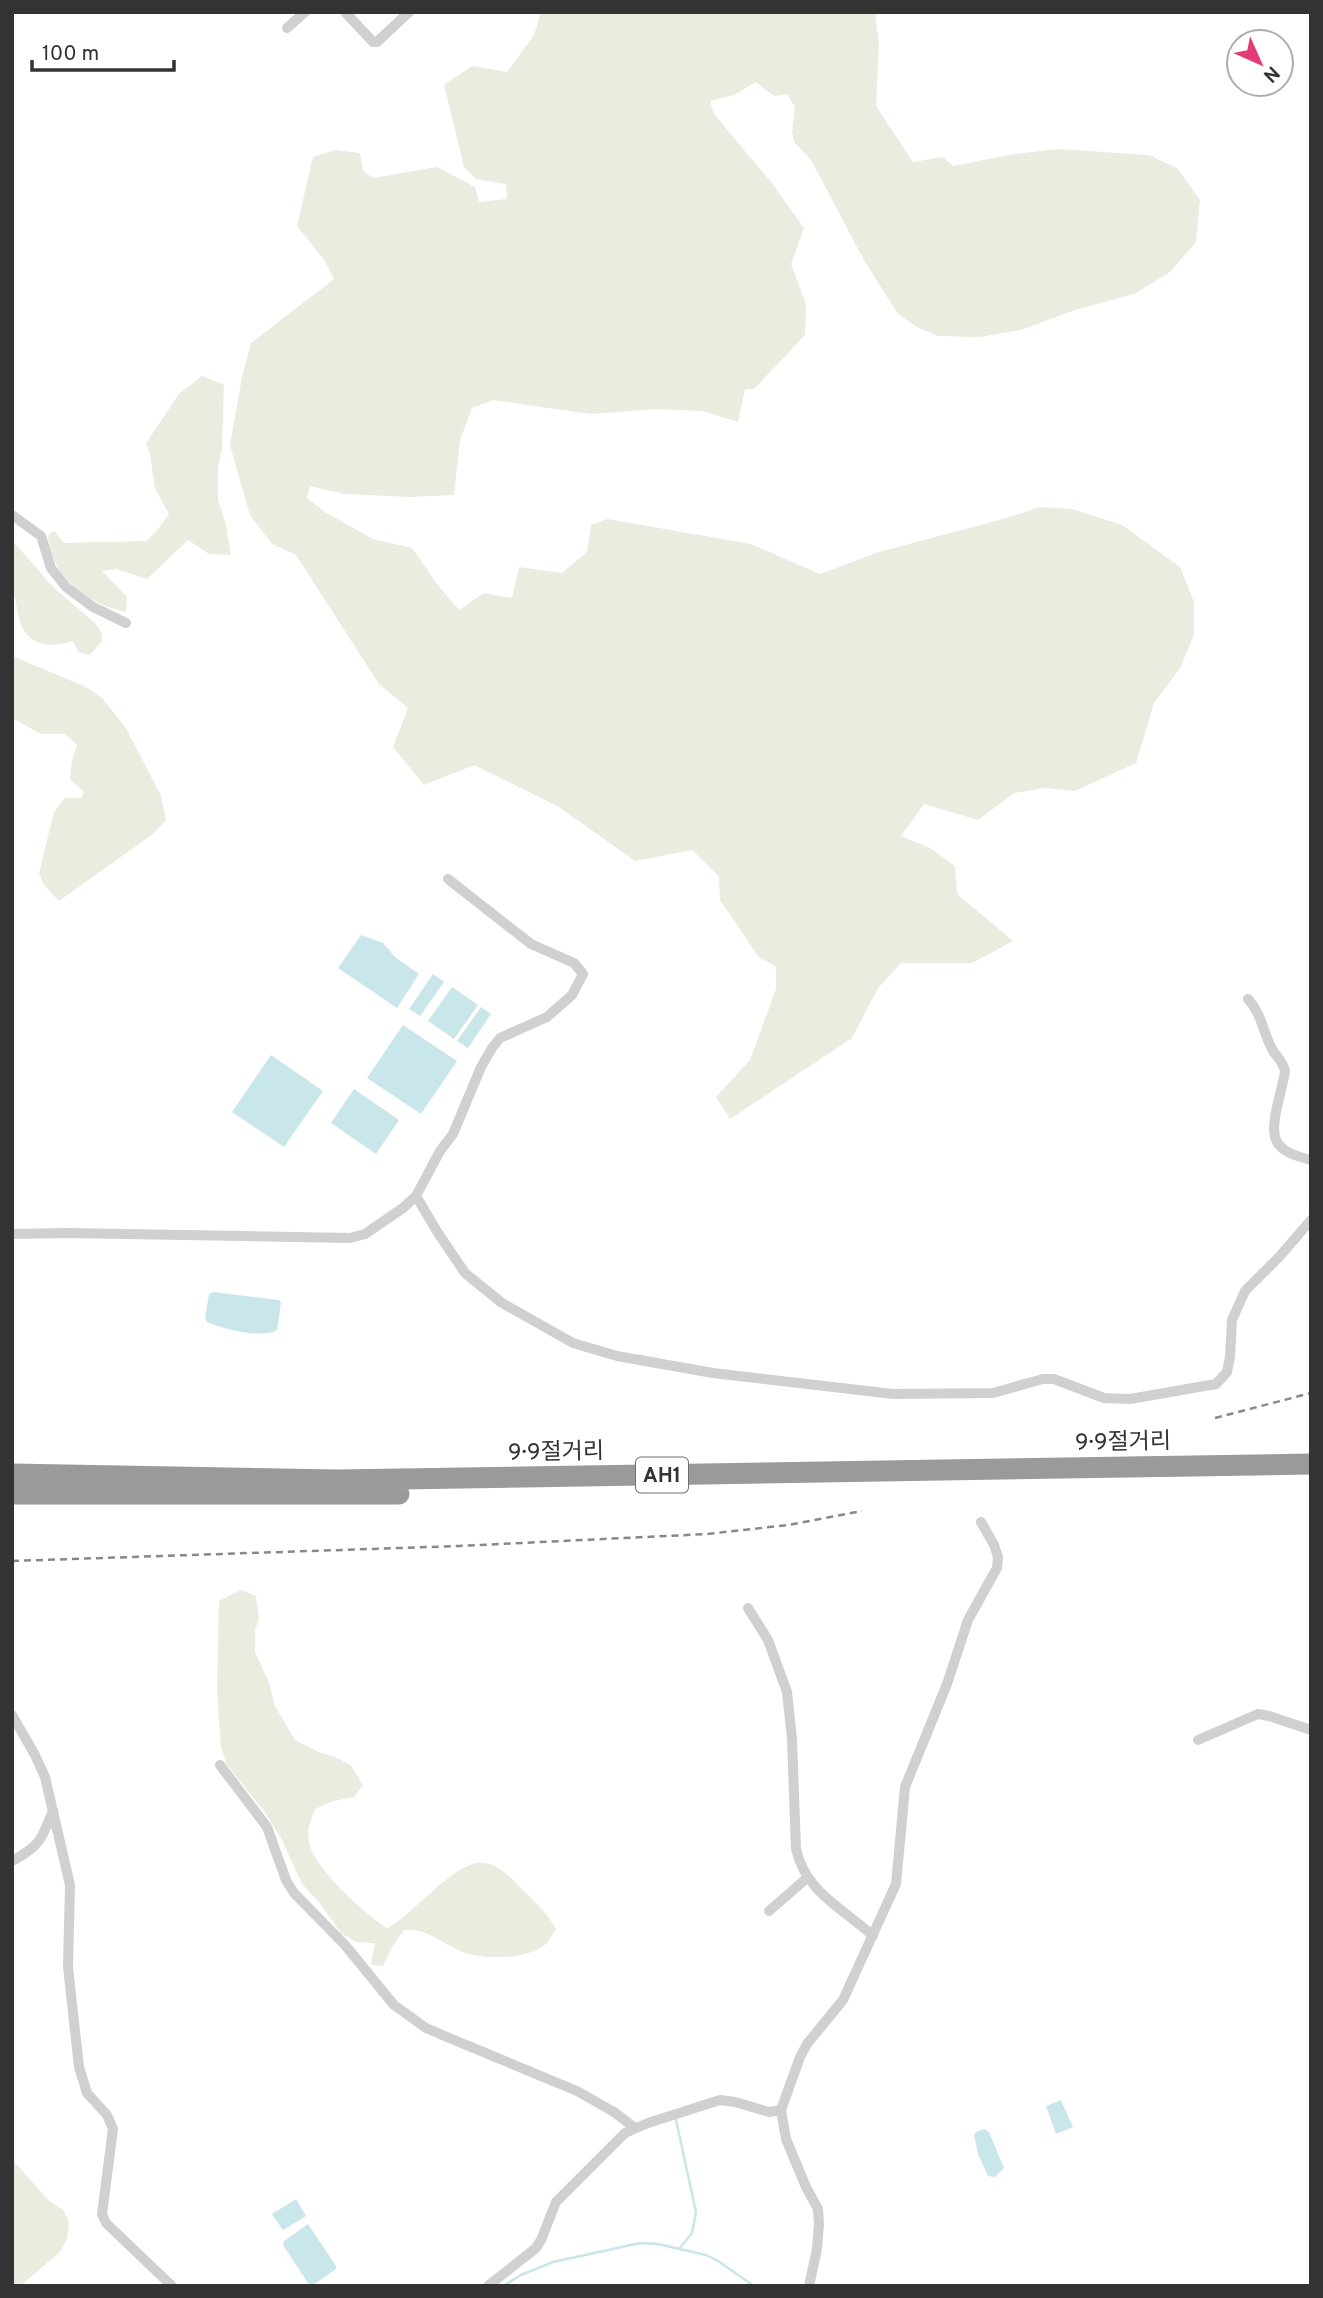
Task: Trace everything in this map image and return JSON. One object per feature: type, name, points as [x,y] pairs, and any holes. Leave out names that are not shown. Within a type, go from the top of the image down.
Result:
[{"type":"highway","name":"9·9절거리","points":[[12,1474],[337,1480],[1311,1464]]},
{"type":"highway","name":"9·9절거리","points":[[12,1494],[563,1491],[1311,1477]]},
{"type":"street","points":[[287,28],[304,12]]},
{"type":"street","points":[[345,12],[373,42],[377,42],[409,12]]},
{"type":"street","points":[[12,514],[41,537],[51,568],[65,587],[93,607],[125,623]]},
{"type":"street","points":[[12,1234],[350,1238],[365,1234],[403,1208],[416,1196],[440,1151],[453,1134],[492,1048],[500,1038],[547,1017],[572,995],[583,974],[574,963],[531,944],[448,879]]},
{"type":"street","points":[[1248,999],[1256,1008],[1273,1049],[1283,1063],[1284,1071],[1275,1120],[1276,1139],[1278,1144],[1291,1153],[1311,1160]]},
{"type":"street","points":[[416,1196],[465,1273],[502,1303],[573,1343],[617,1356],[713,1373],[893,1394],[993,1393],[1043,1379],[1054,1379],[1104,1398],[1130,1399],[1216,1384],[1227,1372],[1232,1320],[1245,1291],[1287,1249],[1311,1220]]},
{"type":"street","points":[[809,2286],[820,2224],[818,2209],[786,2139],[780,2110],[800,2057],[807,2044],[843,2000],[896,1884],[905,1787],[947,1684],[968,1620],[997,1568],[998,1557],[994,1545],[981,1522]]},
{"type":"street","points":[[748,1608],[768,1640],[787,1692],[792,1739],[796,1849],[800,1865],[807,1878],[827,1900],[855,1919],[873,1936]]},
{"type":"street","points":[[12,1715],[45,1777],[70,1885],[68,1967],[81,2079],[87,2093],[107,2115],[113,2129],[102,2214],[106,2223],[172,2286]]},
{"type":"street","points":[[1198,1740],[1254,1715],[1269,1716],[1311,1730]]},
{"type":"street","points":[[220,1765],[267,1827],[286,1880],[295,1893],[345,1945],[394,2005],[426,2028],[577,2091],[614,2112],[635,2128]]},
{"type":"street","points":[[12,1861],[32,1850],[42,1839],[52,1810]]},
{"type":"street","points":[[769,1911],[807,1878]]},
{"type":"street","points":[[488,2286],[536,2248],[556,2202],[599,2162],[625,2133],[720,2100],[769,2112],[780,2110]]},
{"type":"shaded area","points":[[541,12],[875,12],[879,44],[876,106],[913,162],[943,157],[953,166],[1058,149],[1149,155],[1177,168],[1200,200],[1196,242],[1170,272],[1134,294],[1075,310],[1021,330],[980,337],[938,336],[917,327],[898,314],[865,262],[811,160],[795,143],[792,133],[795,107],[787,94],[774,96],[756,82],[734,95],[710,101],[714,114],[771,182],[804,228],[791,264],[806,304],[805,335],[754,389],[745,389],[738,422],[703,411],[655,409],[591,414],[493,400],[472,408],[460,440],[454,495],[410,497],[344,494],[310,486],[307,498],[325,512],[373,539],[412,548],[459,610],[484,593],[512,598],[519,567],[562,573],[587,552],[591,525],[607,519],[751,544],[820,574],[879,552],[1040,507],[1072,509],[1122,525],[1180,567],[1194,602],[1194,635],[1180,668],[1154,703],[1136,763],[1075,791],[1045,788],[1014,793],[978,820],[924,804],[901,836],[930,848],[955,866],[957,894],[1013,941],[972,963],[901,963],[878,988],[852,1038],[730,1119],[716,1097],[750,1060],[776,989],[776,967],[758,956],[720,900],[719,876],[692,850],[635,861],[559,807],[474,765],[424,785],[393,747],[408,708],[379,684],[296,555],[272,544],[250,515],[230,445],[251,343],[334,279],[325,261],[297,226],[313,157],[335,150],[360,153],[363,171],[373,178],[437,167],[475,187],[479,202],[507,199],[506,184],[476,179],[464,167],[444,85],[472,66],[507,72],[534,35]]},
{"type":"shaded area","points":[[202,376],[224,385],[218,500],[231,555],[209,554],[188,540],[147,579],[116,569],[102,571],[127,597],[126,612],[93,600],[64,577],[51,550],[49,534],[54,531],[64,543],[146,541],[156,532],[169,514],[155,489],[146,443],[179,394]]},
{"type":"shaded area","points":[[12,540],[53,587],[96,624],[102,634],[102,641],[90,655],[78,652],[73,641],[44,644],[26,634],[12,594]]},
{"type":"shaded area","points":[[12,656],[86,687],[102,698],[126,728],[161,796],[166,820],[153,834],[59,901],[44,885],[39,873],[54,812],[65,798],[81,798],[84,792],[70,779],[77,745],[65,734],[41,734],[12,718]]},
{"type":"shaded area","points":[[241,1590],[256,1596],[259,1618],[255,1631],[255,1652],[269,1683],[275,1706],[295,1740],[351,1765],[363,1785],[354,1797],[333,1801],[315,1809],[312,1818],[310,1846],[332,1879],[366,1913],[387,1928],[398,1922],[461,1869],[473,1864],[490,1864],[510,1877],[548,1916],[556,1929],[547,1943],[529,1953],[506,1957],[472,1955],[420,1931],[404,1930],[383,1966],[371,1965],[375,1943],[356,1942],[341,1933],[302,1884],[281,1838],[264,1811],[227,1765],[221,1748],[217,1690],[219,1601]]},
{"type":"shaded area","points":[[12,2159],[48,2200],[63,2210],[69,2222],[67,2239],[60,2252],[20,2286],[12,2286]]},
{"type":"water","points":[[361,935],[383,943],[395,957],[419,974],[397,1008],[338,968]]},
{"type":"water","points":[[433,974],[444,982],[420,1016],[409,1009]]},
{"type":"water","points":[[452,987],[478,1005],[454,1039],[428,1021]]},
{"type":"water","points":[[481,1007],[491,1014],[468,1048],[457,1041]]},
{"type":"water","points":[[403,1025],[457,1061],[421,1114],[367,1078]]},
{"type":"water","points":[[271,1055],[323,1091],[284,1147],[232,1112]]},
{"type":"water","points":[[354,1089],[399,1120],[376,1154],[331,1123]]},
{"type":"water","points":[[213,1292],[279,1300],[281,1303],[277,1330],[262,1334],[252,1333],[207,1322],[205,1318],[209,1294]]},
{"type":"water","points":[[1061,2100],[1073,2127],[1056,2134],[1046,2106]]},
{"type":"water","points":[[984,2129],[989,2132],[1004,2168],[995,2177],[988,2176],[978,2154],[974,2135]]},
{"type":"water","points":[[296,2199],[306,2216],[283,2230],[272,2214]]},
{"type":"water","points":[[308,2224],[336,2266],[336,2269],[313,2285],[308,2283],[283,2245],[284,2241]]},
{"type":"waterway","points":[[676,2120],[696,2212],[692,2233],[679,2249]]},
{"type":"waterway","points":[[503,2286],[521,2275],[553,2262],[640,2243],[658,2244],[706,2255],[754,2286]]},
{"type":"railway","points":[[1215,1418],[1311,1393]]},
{"type":"railway","points":[[12,1561],[459,1546],[707,1534],[788,1525],[862,1511]]}]
